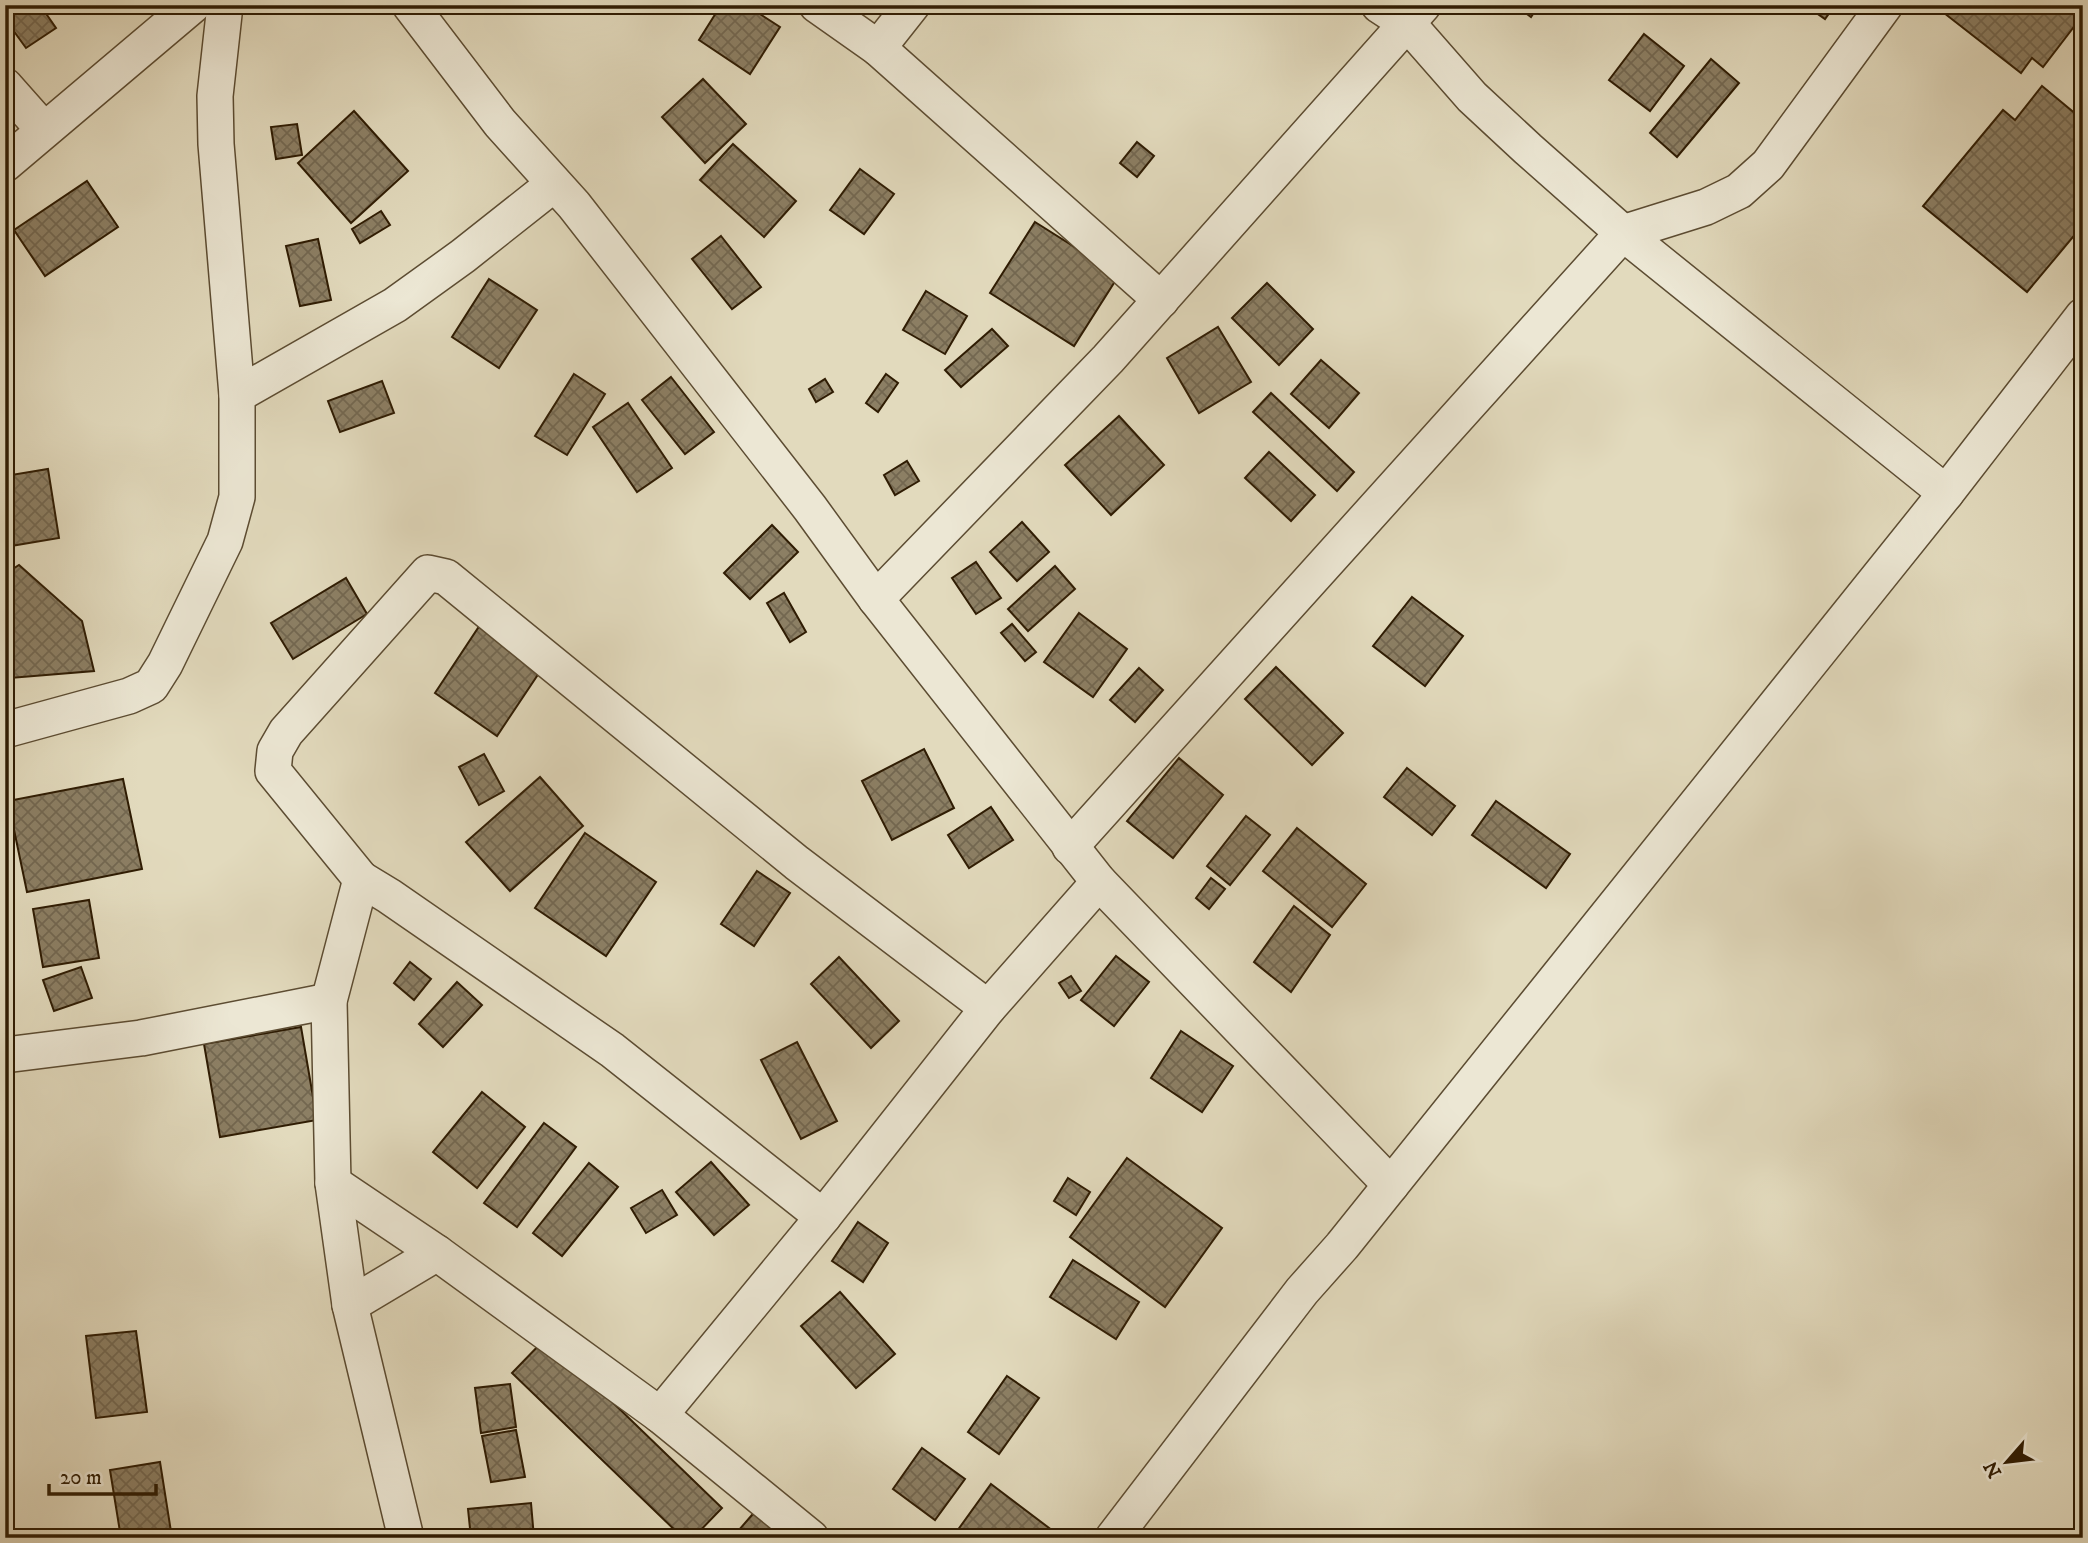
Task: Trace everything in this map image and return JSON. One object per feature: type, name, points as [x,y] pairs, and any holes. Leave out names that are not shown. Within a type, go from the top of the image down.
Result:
[{"type":"street","points":[[5,164],[193,5]]},
{"type":"street","points":[[5,730],[129,696],[151,686],[165,664],[225,541],[237,497],[237,395],[216,144],[215,96],[225,5]]},
{"type":"street","points":[[410,5],[500,123],[574,205],[810,508],[876,599],[1099,882],[1391,1185]]},
{"type":"street","points":[[817,5],[878,48],[1161,300]]},
{"type":"street","points":[[878,48],[912,5]]},
{"type":"street","points":[[1379,5],[1415,15],[1472,97],[1528,149],[1623,233],[1946,493]]},
{"type":"street","points":[[1070,847],[1623,233],[1706,207],[1739,191],[1768,165],[1885,5]]},
{"type":"street","points":[[876,599],[1108,359],[1415,15]]},
{"type":"street","points":[[5,86],[44,130]]},
{"type":"street","points":[[237,395],[396,305],[463,257],[554,184]]},
{"type":"street","points":[[1113,1538],[1302,1291],[1342,1246],[1946,493],[2083,316]]},
{"type":"street","points":[[823,1217],[612,1050],[361,879],[273,771],[275,751],[286,732],[428,573],[446,578],[797,863],[988,1008]]},
{"type":"street","points":[[361,879],[329,1001],[333,1183],[350,1305],[406,1538]]},
{"type":"street","points":[[660,1415],[823,1217],[988,1008],[1099,882]]},
{"type":"street","points":[[5,1055],[141,1038],[329,1001]]},
{"type":"street","points":[[333,1183],[437,1253],[660,1415],[811,1538]]},
{"type":"street","points":[[350,1305],[437,1253]]},
{"type":"building","points":[[5,5],[40,5],[56,28],[26,48],[5,19]]},
{"type":"building","points":[[721,5],[746,5],[780,27],[750,74],[699,40]]},
{"type":"building","points":[[1515,5],[1539,5],[1531,17]]},
{"type":"building","points":[[1805,5],[1835,5],[1825,19]]},
{"type":"building","points":[[1936,5],[2073,5],[2083,15],[2043,67],[2032,58],[2021,73]]},
{"type":"building","points":[[1644,34],[1684,66],[1650,111],[1609,80]]},
{"type":"building","points":[[1711,59],[1739,83],[1677,157],[1650,133]]},
{"type":"building","points":[[703,79],[746,124],[705,163],[662,117]]},
{"type":"building","points":[[2042,86],[2083,120],[2083,225],[2027,292],[1923,206],[2003,110],[2015,120]]},
{"type":"building","points":[[354,111],[408,171],[351,223],[298,163]]},
{"type":"building","points":[[297,124],[302,155],[276,159],[271,127]]},
{"type":"building","points":[[1137,142],[1154,156],[1137,177],[1120,163]]},
{"type":"building","points":[[733,144],[796,201],[764,237],[700,180]]},
{"type":"building","points":[[860,169],[894,194],[864,234],[830,210]]},
{"type":"building","points":[[87,181],[118,227],[45,276],[14,230]]},
{"type":"building","points":[[381,211],[390,225],[360,243],[352,229]]},
{"type":"building","points":[[1035,222],[1119,275],[1074,346],[990,293]]},
{"type":"building","points":[[721,236],[761,287],[732,309],[692,259]]},
{"type":"building","points":[[318,239],[331,300],[300,306],[286,246]]},
{"type":"building","points":[[489,279],[537,310],[499,368],[452,337]]},
{"type":"building","points":[[1267,283],[1313,329],[1279,365],[1232,318]]},
{"type":"building","points":[[926,291],[967,316],[945,354],[903,330]]},
{"type":"building","points":[[1218,327],[1251,382],[1199,413],[1167,358]]},
{"type":"building","points":[[992,329],[1008,346],[961,387],[945,370]]},
{"type":"building","points":[[1321,360],[1359,393],[1329,428],[1291,394]]},
{"type":"building","points":[[574,374],[605,394],[567,455],[535,436]]},
{"type":"building","points":[[886,374],[898,383],[878,412],[866,403]]},
{"type":"building","points":[[671,377],[714,432],[685,454],[642,400]]},
{"type":"building","points":[[825,379],[833,392],[816,402],[809,389]]},
{"type":"building","points":[[382,381],[394,413],[340,432],[328,401]]},
{"type":"building","points":[[1271,393],[1354,472],[1337,491],[1253,412]]},
{"type":"building","points":[[628,403],[672,468],[637,492],[593,427]]},
{"type":"building","points":[[1119,416],[1164,465],[1111,515],[1065,465]]},
{"type":"building","points":[[1269,452],[1315,495],[1291,521],[1245,478]]},
{"type":"building","points":[[907,461],[919,481],[895,495],[884,475]]},
{"type":"building","points":[[48,469],[59,538],[5,547],[5,476]]},
{"type":"building","points":[[1022,522],[1049,552],[1017,581],[990,552]]},
{"type":"building","points":[[772,525],[798,552],[750,599],[724,573]]},
{"type":"building","points":[[976,562],[1001,598],[976,614],[952,578]]},
{"type":"building","points":[[19,565],[82,621],[94,671],[10,678],[5,671],[5,574]]},
{"type":"building","points":[[1055,566],[1075,589],[1028,631],[1008,609]]},
{"type":"building","points":[[346,578],[367,614],[293,659],[271,623]]},
{"type":"building","points":[[784,593],[806,632],[790,642],[767,603]]},
{"type":"building","points":[[1412,597],[1463,636],[1425,686],[1373,646]]},
{"type":"building","points":[[1079,613],[1127,649],[1093,697],[1044,662]]},
{"type":"building","points":[[1012,624],[1036,652],[1025,661],[1001,633]]},
{"type":"building","points":[[480,625],[543,667],[497,736],[435,693]]},
{"type":"building","points":[[1276,667],[1343,733],[1312,765],[1245,699]]},
{"type":"building","points":[[1139,668],[1163,690],[1135,722],[1110,700]]},
{"type":"building","points":[[924,749],[954,808],[892,840],[862,781]]},
{"type":"building","points":[[484,754],[504,791],[479,805],[459,767]]},
{"type":"building","points":[[1179,758],[1223,795],[1173,858],[1127,821]]},
{"type":"building","points":[[1407,768],[1455,806],[1432,835],[1384,797]]},
{"type":"building","points":[[540,777],[583,826],[510,891],[466,842]]},
{"type":"building","points":[[123,779],[142,869],[27,892],[8,801]]},
{"type":"building","points":[[1496,801],[1570,854],[1546,888],[1472,835]]},
{"type":"building","points":[[991,807],[1013,840],[969,868],[948,835]]},
{"type":"building","points":[[1246,816],[1270,835],[1230,885],[1207,866]]},
{"type":"building","points":[[1297,828],[1366,884],[1332,927],[1263,871]]},
{"type":"building","points":[[585,833],[656,882],[606,956],[535,908]]},
{"type":"building","points":[[757,871],[790,893],[754,946],[721,924]]},
{"type":"building","points":[[1211,878],[1225,889],[1209,909],[1196,898]]},
{"type":"building","points":[[89,900],[99,958],[43,967],[33,909]]},
{"type":"building","points":[[1294,906],[1330,935],[1291,992],[1254,962]]},
{"type":"building","points":[[1116,956],[1149,982],[1114,1026],[1081,1000]]},
{"type":"building","points":[[839,957],[899,1021],[871,1048],[811,984]]},
{"type":"building","points":[[410,962],[431,979],[414,1000],[394,983]]},
{"type":"building","points":[[81,967],[92,998],[54,1011],[43,980]]},
{"type":"building","points":[[1071,976],[1081,991],[1069,998],[1059,983]]},
{"type":"building","points":[[457,982],[482,1005],[443,1047],[419,1024]]},
{"type":"building","points":[[301,1027],[317,1120],[220,1137],[204,1044]]},
{"type":"building","points":[[1181,1031],[1233,1066],[1202,1112],[1151,1078]]},
{"type":"building","points":[[797,1042],[837,1121],[801,1139],[761,1060]]},
{"type":"building","points":[[482,1092],[525,1127],[477,1188],[433,1152]]},
{"type":"building","points":[[544,1123],[576,1147],[517,1227],[484,1203]]},
{"type":"building","points":[[1127,1158],[1222,1228],[1165,1307],[1070,1237]]},
{"type":"building","points":[[711,1162],[749,1205],[714,1235],[676,1192]]},
{"type":"building","points":[[589,1163],[618,1187],[562,1256],[533,1233]]},
{"type":"building","points":[[1068,1178],[1090,1192],[1076,1215],[1054,1201]]},
{"type":"building","points":[[662,1190],[677,1215],[646,1233],[631,1208]]},
{"type":"building","points":[[858,1222],[888,1243],[863,1282],[832,1261]]},
{"type":"building","points":[[1073,1260],[1139,1302],[1116,1339],[1050,1297]]},
{"type":"building","points":[[840,1292],[895,1354],[856,1388],[801,1326]]},
{"type":"building","points":[[136,1331],[147,1412],[96,1418],[86,1336]]},
{"type":"building","points":[[546,1338],[722,1508],[693,1538],[683,1538],[512,1373]]},
{"type":"building","points":[[1007,1376],[1039,1398],[999,1454],[968,1432]]},
{"type":"building","points":[[510,1384],[516,1427],[481,1433],[475,1388]]},
{"type":"building","points":[[516,1430],[525,1477],[491,1482],[482,1436]]},
{"type":"building","points":[[922,1448],[965,1479],[935,1520],[893,1489]]},
{"type":"building","points":[[160,1462],[172,1538],[121,1538],[110,1470]]},
{"type":"building","points":[[991,1484],[1057,1534],[1054,1538],[952,1538]]},
{"type":"building","points":[[531,1503],[534,1538],[471,1538],[468,1509]]},
{"type":"building","points":[[758,1508],[792,1538],[732,1538]]}]
